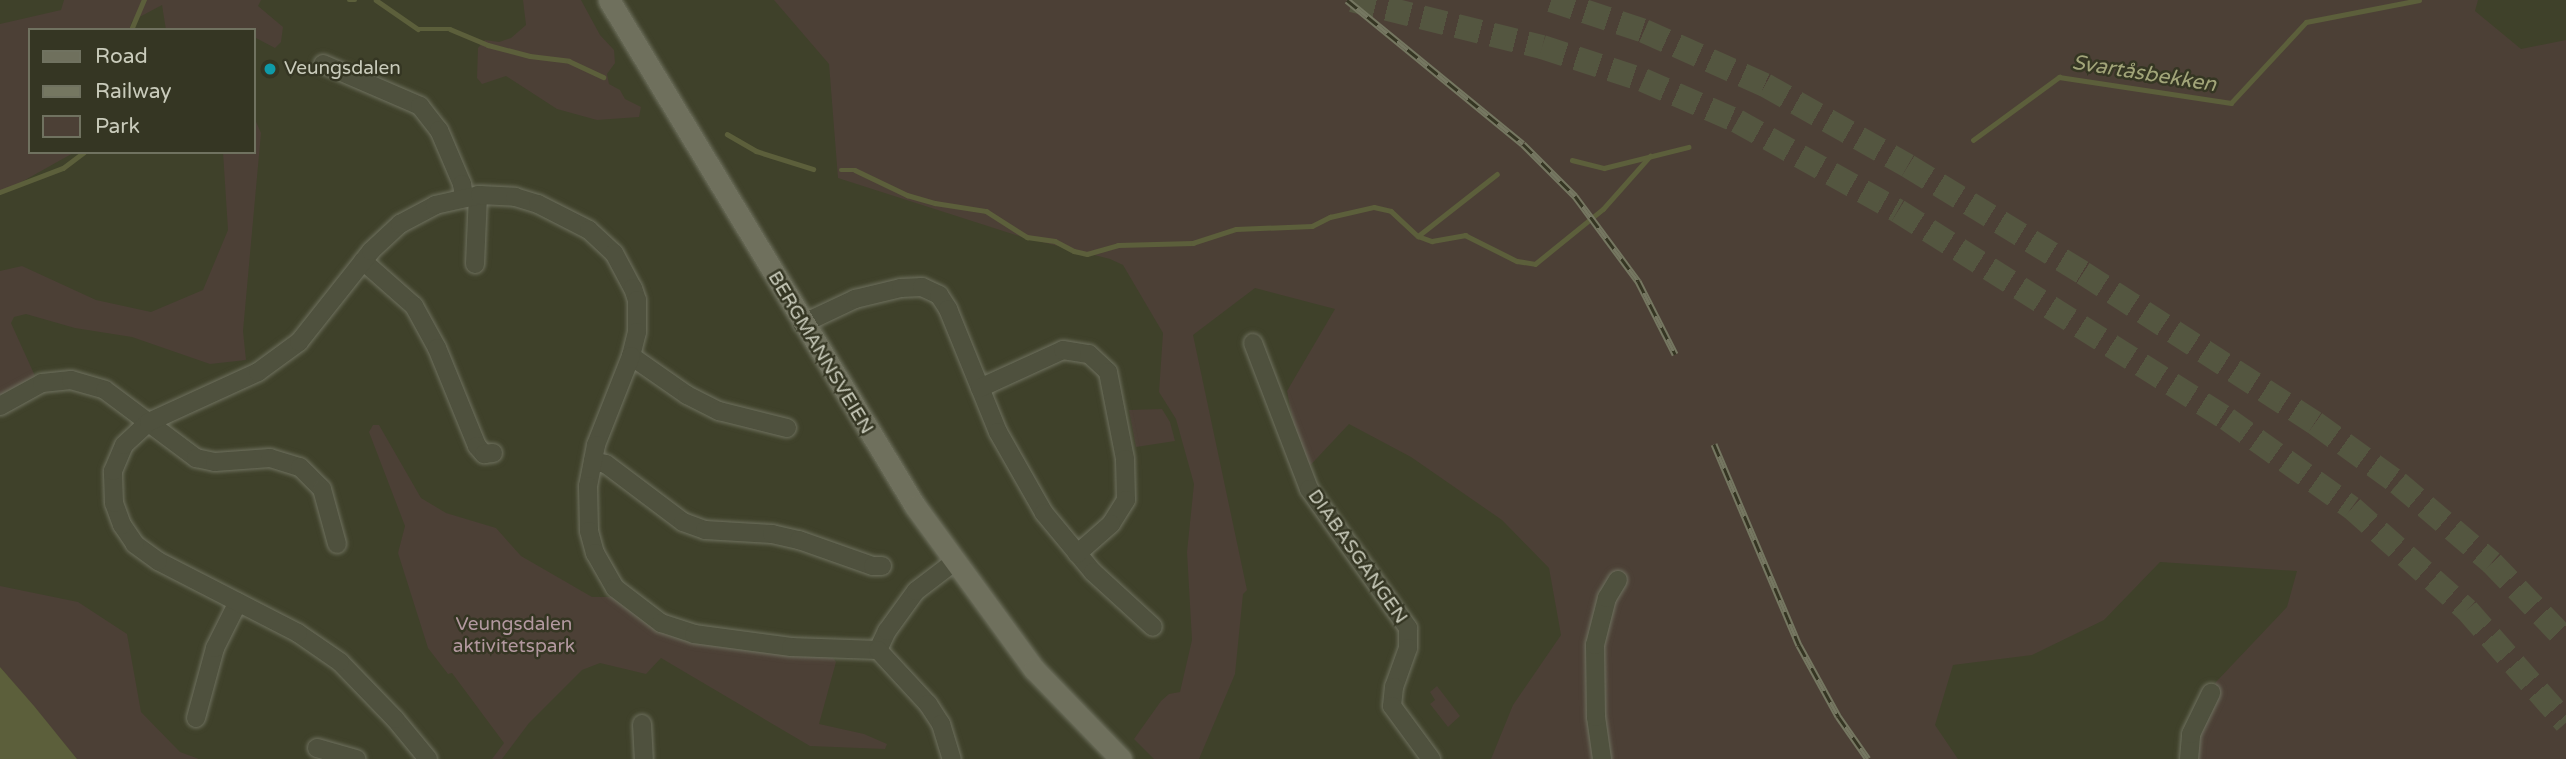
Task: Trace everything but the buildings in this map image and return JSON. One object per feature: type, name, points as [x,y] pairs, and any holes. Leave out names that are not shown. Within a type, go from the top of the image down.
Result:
[{"type":"main road","name":"BERGMANNSVEIEN","points":[[609,0],[882,455],[954,562],[1053,691],[1121,759]]},
{"type":"street","points":[[324,64],[420,106],[439,130],[462,184],[471,196],[475,264]]},
{"type":"street","points":[[426,758],[396,719],[340,662],[298,633],[158,561],[135,544],[122,524],[114,503],[113,471],[124,445],[149,422],[242,379],[282,355],[322,316],[363,261],[400,224],[435,205],[471,196],[515,197],[556,211],[589,230],[614,253],[628,275],[637,300],[636,332],[631,356],[596,445],[587,510],[595,553],[615,588],[645,613],[694,634],[791,647],[878,650],[928,704],[941,724],[952,759]]},
{"type":"street","points":[[363,261],[414,306],[438,348],[477,446],[484,454],[493,453]]},
{"type":"street","points":[[802,324],[855,299],[901,288],[928,289],[939,295],[948,309],[1014,463],[1044,513],[1077,554],[1127,606],[1153,627]]},
{"type":"street","name":"DIABASGANGEN","points":[[1253,343],[1309,489],[1408,628],[1408,648],[1392,693],[1395,712],[1431,759]]},
{"type":"street","points":[[980,388],[1063,350],[1089,354],[1108,372],[1125,459],[1127,490],[1117,517],[1077,554]]},
{"type":"street","points":[[631,356],[687,395],[719,411],[788,428]]},
{"type":"street","points":[[0,406],[42,383],[71,380],[105,390],[196,458],[215,462],[270,458],[300,467],[322,489],[337,544]]},
{"type":"street","points":[[593,461],[606,464],[683,522],[705,530],[790,538],[857,562],[883,566]]},
{"type":"street","points":[[878,650],[887,631],[916,592],[954,562]]},
{"type":"street","points":[[1602,759],[1596,718],[1595,645],[1607,598],[1618,580]]},
{"type":"street","points":[[197,718],[201,665],[215,648],[238,602]]},
{"type":"street","points":[[2189,759],[2191,734],[2211,693]]},
{"type":"street","points":[[642,724],[644,759]]},
{"type":"street","points":[[317,748],[356,759]]},
{"type":"green space","points":[[64,0],[261,0],[258,6],[283,27],[281,42],[275,48],[256,38],[256,28],[166,28],[162,5],[132,21],[130,28],[28,28],[28,154],[71,154],[0,194],[0,24],[61,10]]},
{"type":"green space","points":[[523,0],[581,0],[600,35],[614,50],[615,63],[607,74],[609,84],[620,90],[625,99],[641,107],[639,117],[597,120],[557,109],[506,76],[482,84],[477,78],[478,48],[485,40],[499,42],[511,38],[526,25]]},
{"type":"green space","points":[[774,0],[2478,0],[2475,11],[2521,49],[2566,40],[2566,759],[2198,759],[2203,712],[2216,682],[2287,607],[2297,571],[2160,562],[2104,620],[2032,655],[1953,665],[1935,725],[1958,759],[1491,759],[1513,705],[1561,635],[1549,568],[1502,520],[1411,457],[1349,424],[1303,473],[1287,391],[1335,309],[1255,288],[1193,335],[1247,590],[1243,594],[1235,674],[1199,759],[1154,759],[1134,739],[1161,701],[1169,694],[1180,692],[1192,640],[1187,552],[1194,484],[1176,419],[1159,392],[1163,333],[1123,265],[1110,259],[1022,237],[838,178],[829,64]]},
{"type":"green space","points":[[256,122],[261,133],[243,331],[246,360],[210,364],[132,337],[75,328],[26,314],[14,317],[11,323],[35,376],[30,385],[0,395],[0,271],[22,266],[96,300],[151,312],[203,290],[228,230],[223,154],[256,154]]},
{"type":"green space","points":[[1162,409],[1170,422],[1175,441],[1136,447],[1129,410]]},
{"type":"green space","name":"Veungsdalen aktivitetspark","points":[[373,425],[379,425],[421,498],[446,513],[496,528],[521,556],[592,597],[615,597],[692,641],[833,658],[836,662],[819,724],[864,734],[887,744],[885,749],[810,746],[661,658],[646,674],[600,663],[582,670],[529,723],[502,759],[492,759],[504,743],[452,673],[448,674],[428,648],[398,553],[405,526],[369,432]]},
{"type":"green space","points":[[0,586],[78,602],[127,634],[141,712],[180,752],[199,759],[77,759],[0,667]]},
{"type":"green space","points":[[1437,686],[1460,716],[1448,727],[1430,704],[1435,700],[1430,692]]},
{"type":"shaded area","points":[[0,667],[34,706],[77,759],[0,759]]},
{"type":"waterway","points":[[132,28],[144,0]]},
{"type":"waterway","points":[[349,0],[355,0]]},
{"type":"waterway","points":[[376,0],[418,29],[450,29],[488,45],[530,56],[569,61],[604,77]]},
{"type":"waterway","name":"Svartåsbekken","points":[[1973,140],[2059,77],[2231,103],[2306,22],[2419,0]]},
{"type":"waterway","points":[[727,134],[756,151],[813,169]]},
{"type":"waterway","points":[[1572,160],[1604,168],[1688,147]]},
{"type":"waterway","points":[[0,192],[63,168],[81,154]]},
{"type":"waterway","points":[[841,170],[855,170],[907,195],[935,203],[986,211],[1027,237],[1055,241],[1074,251],[1087,254],[1118,245],[1193,243],[1236,229],[1312,226],[1330,217],[1374,207],[1391,211],[1418,236],[1432,241],[1465,235],[1517,261],[1535,264],[1603,209],[1650,156]]},
{"type":"waterway","points":[[1418,236],[1497,174]]},
{"type":"tunnel","points":[[1352,0],[1542,47],[1643,80],[1737,121],[1898,211],[2227,419],[2352,508],[2467,610],[2566,723]]},
{"type":"tunnel","points":[[1551,0],[1644,31],[1765,85],[1908,166],[2083,273],[2315,423],[2398,483],[2492,563],[2566,640]]},
{"type":"railway","points":[[1347,0],[1523,144],[1575,196],[1638,281],[1675,354]]},
{"type":"railway","points":[[1714,444],[1799,645],[1838,716],[1868,759]]},
{"type":"place","name":"Veungsdalen","points":[[270,69]]}]
